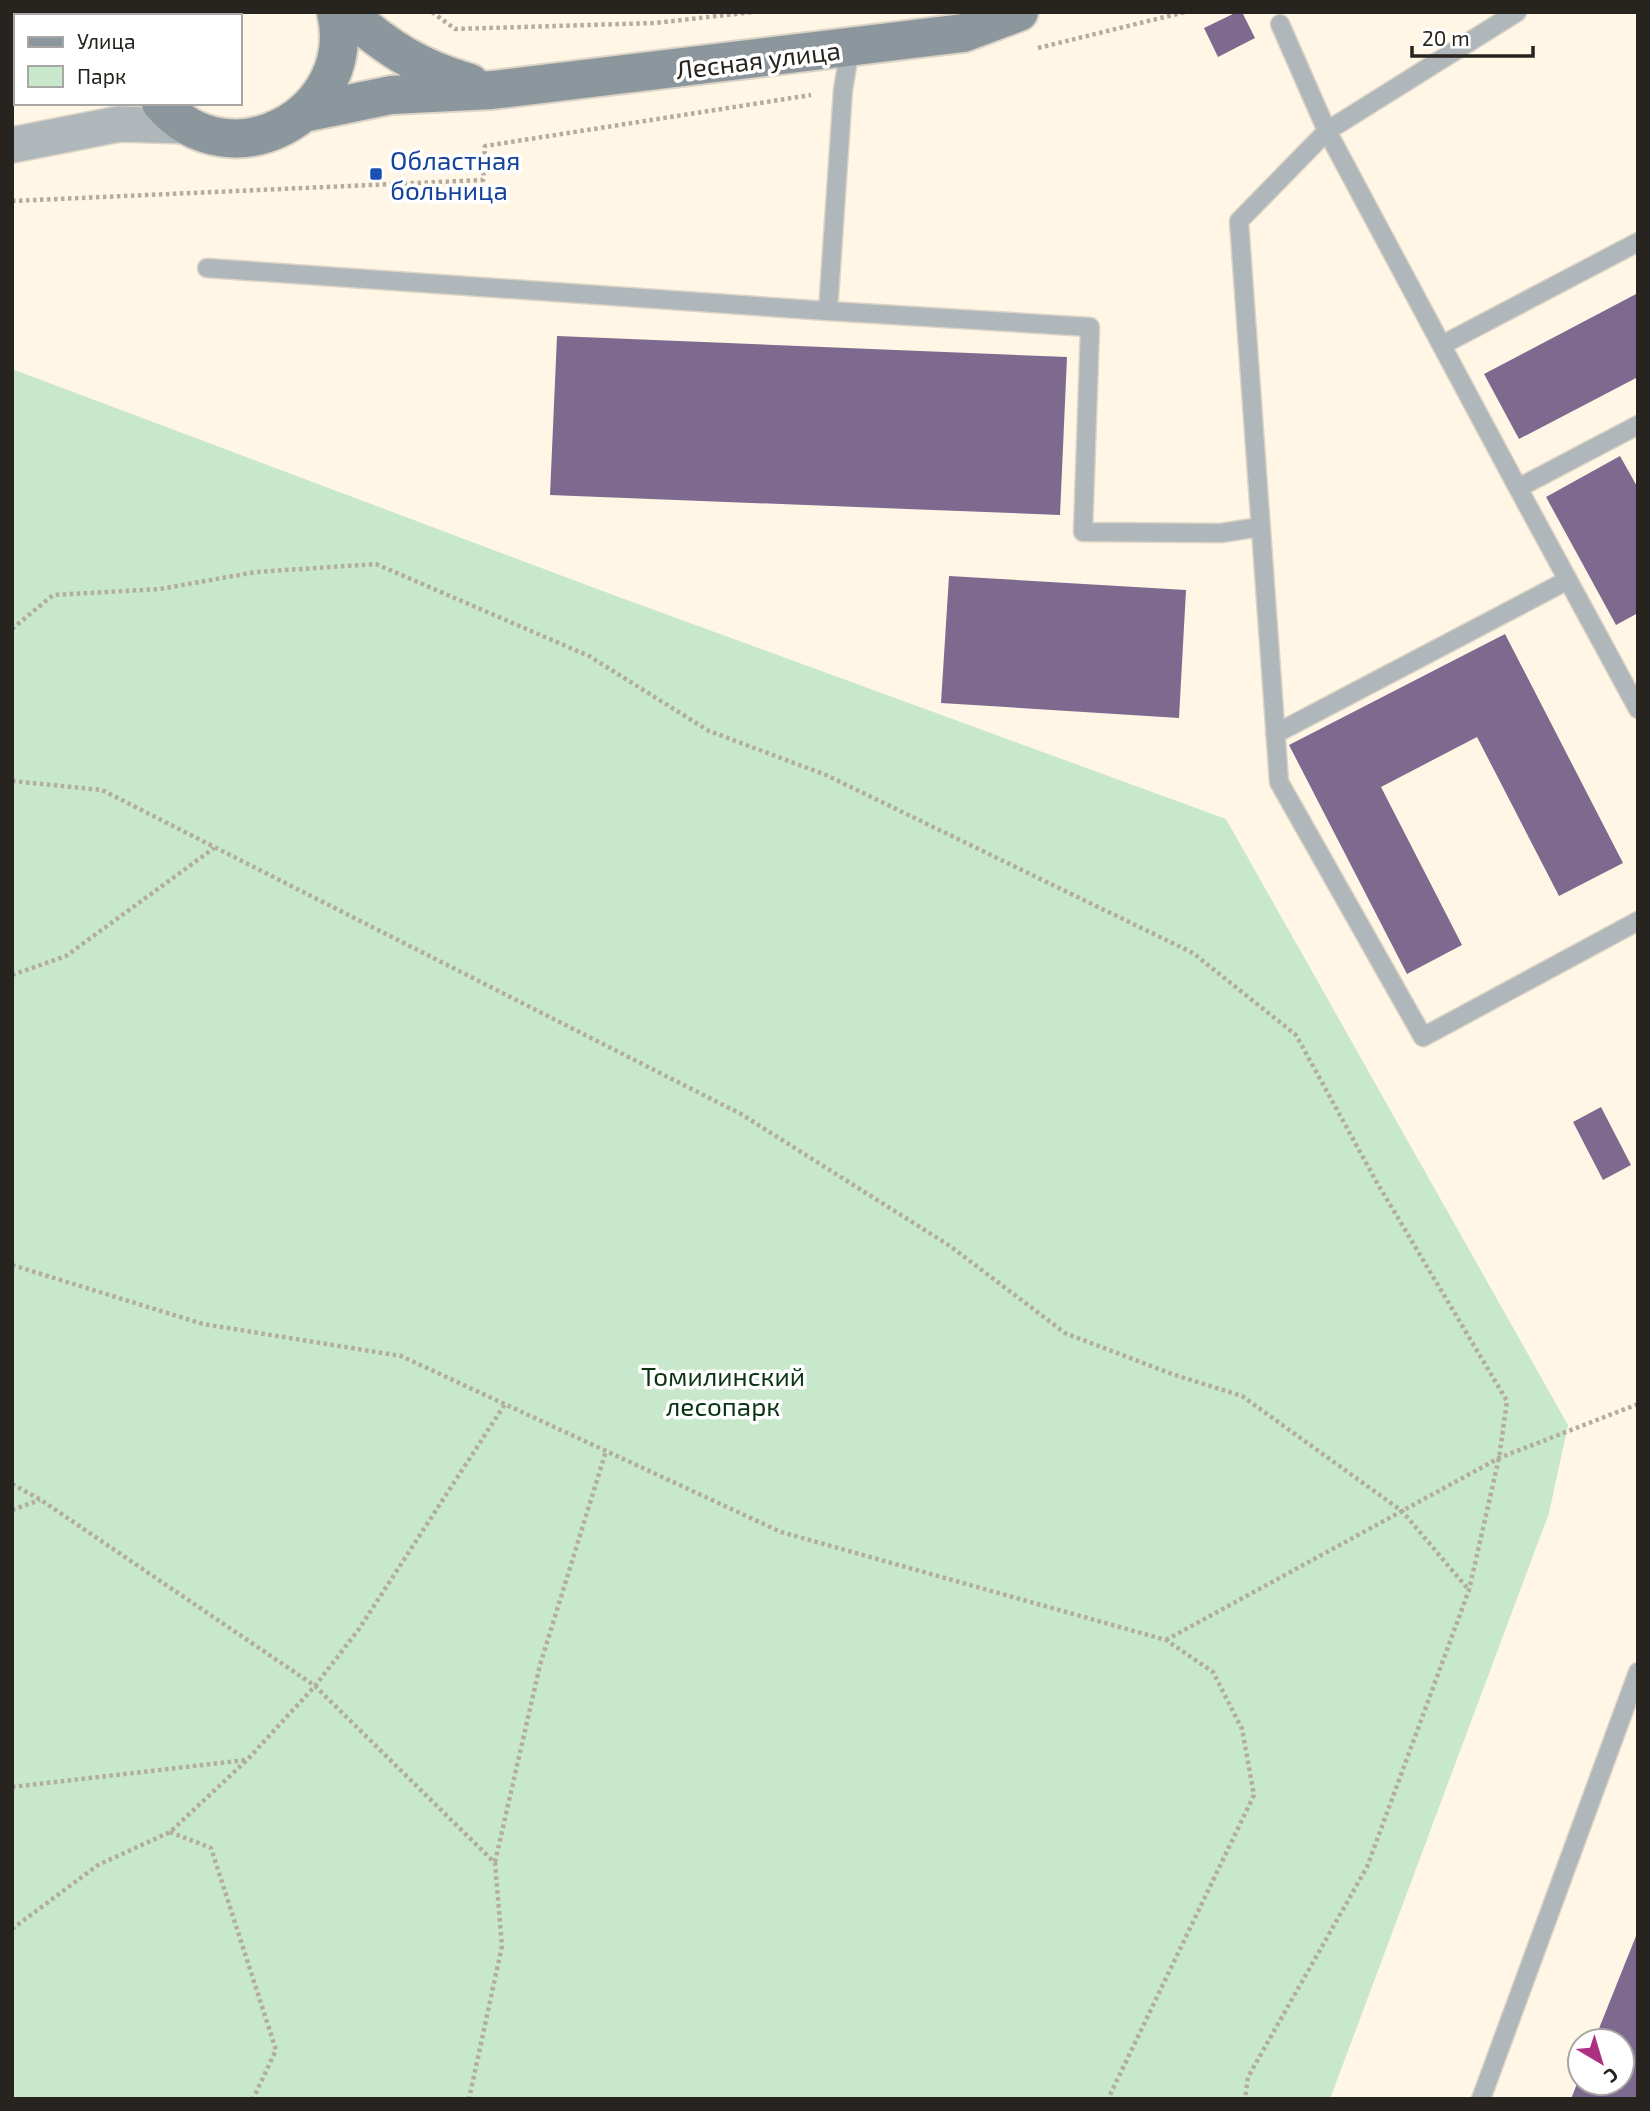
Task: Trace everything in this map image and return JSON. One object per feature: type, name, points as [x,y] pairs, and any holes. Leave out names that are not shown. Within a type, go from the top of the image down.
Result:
[{"type":"main road","points":[[175,115],[212,135],[237,139],[261,136],[284,127],[304,113],[321,95],[332,73],[338,50],[336,12]]},
{"type":"main road","name":"Лесная улица","points":[[346,12],[384,45],[429,71],[492,90]]},
{"type":"main road","name":"Лесная улица","points":[[304,113],[391,96],[492,90],[963,33],[1019,12]]},
{"type":"street","points":[[46,139],[93,105]]},
{"type":"street","points":[[12,145],[175,115]]},
{"type":"lane","points":[[1517,12],[1327,131],[1239,222],[1279,782],[1423,1037],[1638,921]]},
{"type":"lane","points":[[1280,24],[1327,131],[1636,703]]},
{"type":"lane","points":[[828,311],[843,90],[850,48]]},
{"type":"lane","points":[[1442,345],[1638,242]]},
{"type":"lane","points":[[207,268],[1090,327],[1083,533],[1221,533],[1260,527]]},
{"type":"lane","points":[[1518,488],[1638,425]]},
{"type":"lane","points":[[1275,734],[1568,580]]},
{"type":"lane","points":[[1481,2099],[1638,1672]]},
{"type":"path","points":[[432,12],[454,29],[655,23],[753,12]]},
{"type":"path","points":[[1026,51],[1185,12]]},
{"type":"path","points":[[12,201],[483,180],[485,146],[843,90]]},
{"type":"path","points":[[12,629],[53,595],[160,589],[256,572],[376,564],[589,656],[709,731],[826,775],[1193,953],[1296,1035],[1376,1181],[1507,1401],[1499,1458],[1469,1590],[1367,1867],[1248,2077],[1245,2099]]},
{"type":"path","points":[[12,780],[102,790],[741,1114],[950,1246],[1065,1333],[1172,1374],[1242,1396],[1402,1511],[1469,1590]]},
{"type":"path","points":[[12,975],[66,956],[214,848]]},
{"type":"path","points":[[12,1265],[203,1324],[401,1356],[781,1532],[1166,1640],[1213,1672],[1242,1729],[1254,1795],[1108,2099]]},
{"type":"path","points":[[12,1928],[98,1865],[170,1832],[247,1760],[314,1686],[359,1629],[505,1404]]},
{"type":"path","points":[[1166,1640],[1499,1458],[1638,1404]]},
{"type":"path","points":[[469,2099],[502,1946],[495,1863],[540,1665],[606,1451]]},
{"type":"path","points":[[12,1484],[41,1500],[314,1686],[495,1863]]},
{"type":"path","points":[[12,1510],[41,1500]]},
{"type":"path","points":[[12,1787],[247,1760]]},
{"type":"path","points":[[170,1832],[211,1848],[276,2050],[253,2099]]},
{"type":"green space","name":"Томилинский лесопарк","points":[[12,369],[616,596],[1226,819],[1568,1425],[1549,1513],[1330,2099],[12,2099]]},
{"type":"building","points":[[12,12],[71,12],[14,14],[12,78]]},
{"type":"building","points":[[1242,12],[1255,38],[1218,57],[1204,28]]},
{"type":"building","points":[[1638,293],[1638,377],[1519,439],[1484,374]]},
{"type":"building","points":[[557,336],[1067,357],[1060,515],[550,495]]},
{"type":"building","points":[[1620,456],[1638,488],[1638,613],[1616,625],[1546,497]]},
{"type":"building","points":[[949,576],[1186,590],[1179,718],[941,703]]},
{"type":"building","points":[[1505,634],[1623,863],[1559,896],[1477,737],[1381,787],[1462,945],[1407,974],[1289,745]]},
{"type":"building","points":[[1601,1107],[1631,1165],[1603,1180],[1573,1122]]},
{"type":"building","points":[[1638,1931],[1638,2099],[1571,2099],[1636,2097],[1636,2027],[1600,2027]]},
{"type":"place","name":"Областная больница","points":[[376,174]]}]
